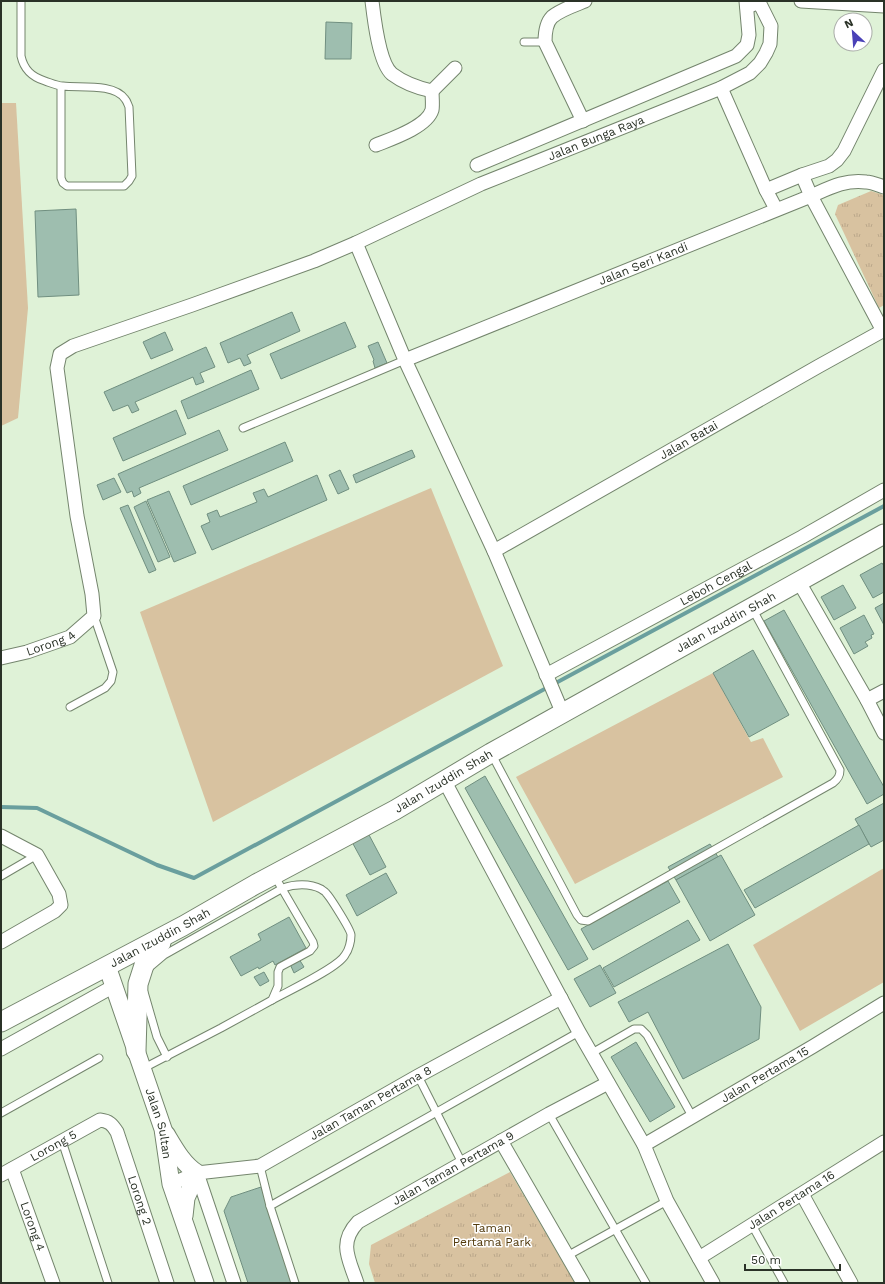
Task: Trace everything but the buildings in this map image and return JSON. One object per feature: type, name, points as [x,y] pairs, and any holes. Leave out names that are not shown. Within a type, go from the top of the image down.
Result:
[{"type":"main road","name":"Jalan Izuddin Shah","points":[[1,1022],[183,926],[278,882],[444,780],[491,753],[884,534]]},
{"type":"main road","points":[[136,1052],[137,995],[142,968],[147,956],[183,926]]},
{"type":"street","points":[[372,1],[375,29],[382,56],[391,73],[414,87],[432,91]]},
{"type":"street","points":[[583,121],[545,42],[545,32],[552,18],[572,6],[585,1]]},
{"type":"street","name":"Jalan Bunga Raya","points":[[94,616],[92,594],[77,516],[57,368],[60,354],[74,346],[206,300],[314,260],[481,184],[721,88],[750,73],[760,63],[766,53],[770,44],[771,26],[761,1],[746,4],[749,35],[747,45],[736,56],[477,164]]},
{"type":"street","points":[[801,1],[884,6]]},
{"type":"street","points":[[376,145],[402,136],[425,120],[432,110],[432,91],[455,68]]},
{"type":"street","points":[[766,190],[802,175],[829,166],[837,160],[844,150],[884,70]]},
{"type":"street","points":[[721,88],[766,190],[776,209]]},
{"type":"street","points":[[802,175],[884,330]]},
{"type":"street","name":"Jalan Seri Kandi","points":[[405,360],[836,185],[850,182],[866,182],[884,187]]},
{"type":"street","points":[[356,242],[405,360],[494,551],[563,714]]},
{"type":"street","name":"Jalan Batai","points":[[494,551],[884,330]]},
{"type":"street","name":"Leboh Cengal","points":[[549,682],[884,490]]},
{"type":"street","points":[[799,582],[867,700],[884,733]]},
{"type":"street","name":"Lorong 4","points":[[1,658],[28,652],[70,637],[94,616]]},
{"type":"street","points":[[867,700],[884,691]]},
{"type":"street","points":[[444,780],[579,1032],[644,1144],[667,1201],[713,1283]]},
{"type":"street","points":[[1,836],[37,855],[59,894],[61,904],[55,911],[1,942]]},
{"type":"street","name":"Jalan Sultan","points":[[107,966],[163,1129],[171,1184],[205,1283]]},
{"type":"street","points":[[1,1049],[114,986]]},
{"type":"street","name":"Jalan Taman Pertama 8","points":[[171,1184],[197,1173],[260,1166],[418,1076],[561,998]]},
{"type":"street","name":"Jalan Pertama 15","points":[[644,1144],[812,1047],[884,1003]]},
{"type":"street","name":"Jalan Taman Pertama 9","points":[[357,1283],[347,1250],[347,1239],[351,1230],[358,1222],[549,1114],[608,1083]]},
{"type":"street","name":"Lorong 5","points":[[7,1172],[100,1120],[107,1120]]},
{"type":"street","name":"Lorong 2","points":[[107,1120],[112,1124],[117,1132],[167,1283]]},
{"type":"street","points":[[163,1129],[176,1151],[190,1168],[197,1173],[234,1283]]},
{"type":"street","points":[[501,1141],[582,1283]]},
{"type":"street","name":"Jalan Pertama 16","points":[[699,1258],[884,1142]]},
{"type":"street","name":"Lorong 4","points":[[7,1172],[53,1283]]},
{"type":"street","points":[[184,1219],[186,1198],[197,1173]]},
{"type":"street","points":[[802,1194],[851,1283]]},
{"type":"lane","points":[[21,1],[21,56],[26,70],[40,80],[61,86],[106,88],[117,92],[125,99],[129,108],[132,176],[124,186],[67,186],[63,183],[61,178],[61,86]]},
{"type":"lane","points":[[524,42],[545,42]]},
{"type":"lane","points":[[243,428],[405,360]]},
{"type":"lane","points":[[491,753],[577,916],[581,920],[588,921],[833,783],[840,775],[840,770],[752,608]]},
{"type":"lane","points":[[70,708],[105,688],[111,681],[112,672],[94,616]]},
{"type":"lane","points":[[1,876],[37,855]]},
{"type":"lane","points":[[272,1000],[278,986],[278,972],[280,967],[310,951],[314,946],[278,882]]},
{"type":"lane","points":[[142,1070],[167,1057],[221,1028],[335,966],[345,956],[350,946],[351,934],[326,892],[311,886],[290,885],[278,882],[164,955],[151,966],[145,975],[143,986],[157,1037],[167,1057]]},
{"type":"lane","points":[[592,1053],[634,1029],[641,1029],[647,1035],[692,1116]]},
{"type":"lane","points":[[270,1206],[579,1032]]},
{"type":"lane","points":[[1,1113],[99,1058]]},
{"type":"lane","points":[[418,1076],[462,1163]]},
{"type":"lane","points":[[549,1114],[646,1283]]},
{"type":"lane","points":[[62,1141],[108,1283]]},
{"type":"lane","points":[[260,1166],[270,1206],[296,1283]]},
{"type":"lane","points":[[567,1256],[667,1201]]},
{"type":"lane","points":[[752,1225],[784,1283]]},
{"type":"green space","points":[[1,103],[16,103],[28,308],[18,418],[1,426]]},
{"type":"green space","points":[[871,191],[884,195],[884,305],[879,308],[835,214],[838,205]]},
{"type":"green space","points":[[431,488],[503,666],[213,822],[140,612]]},
{"type":"green space","points":[[713,673],[751,742],[763,738],[783,777],[575,884],[516,777]]},
{"type":"green space","points":[[884,868],[884,982],[800,1031],[753,945]]},
{"type":"green space","name":"Taman Pertama Park","points":[[510,1172],[575,1283],[375,1283],[369,1264],[371,1245]]},
{"type":"waterway","points":[[1,807],[37,808],[157,865],[194,878],[884,506]]}]
